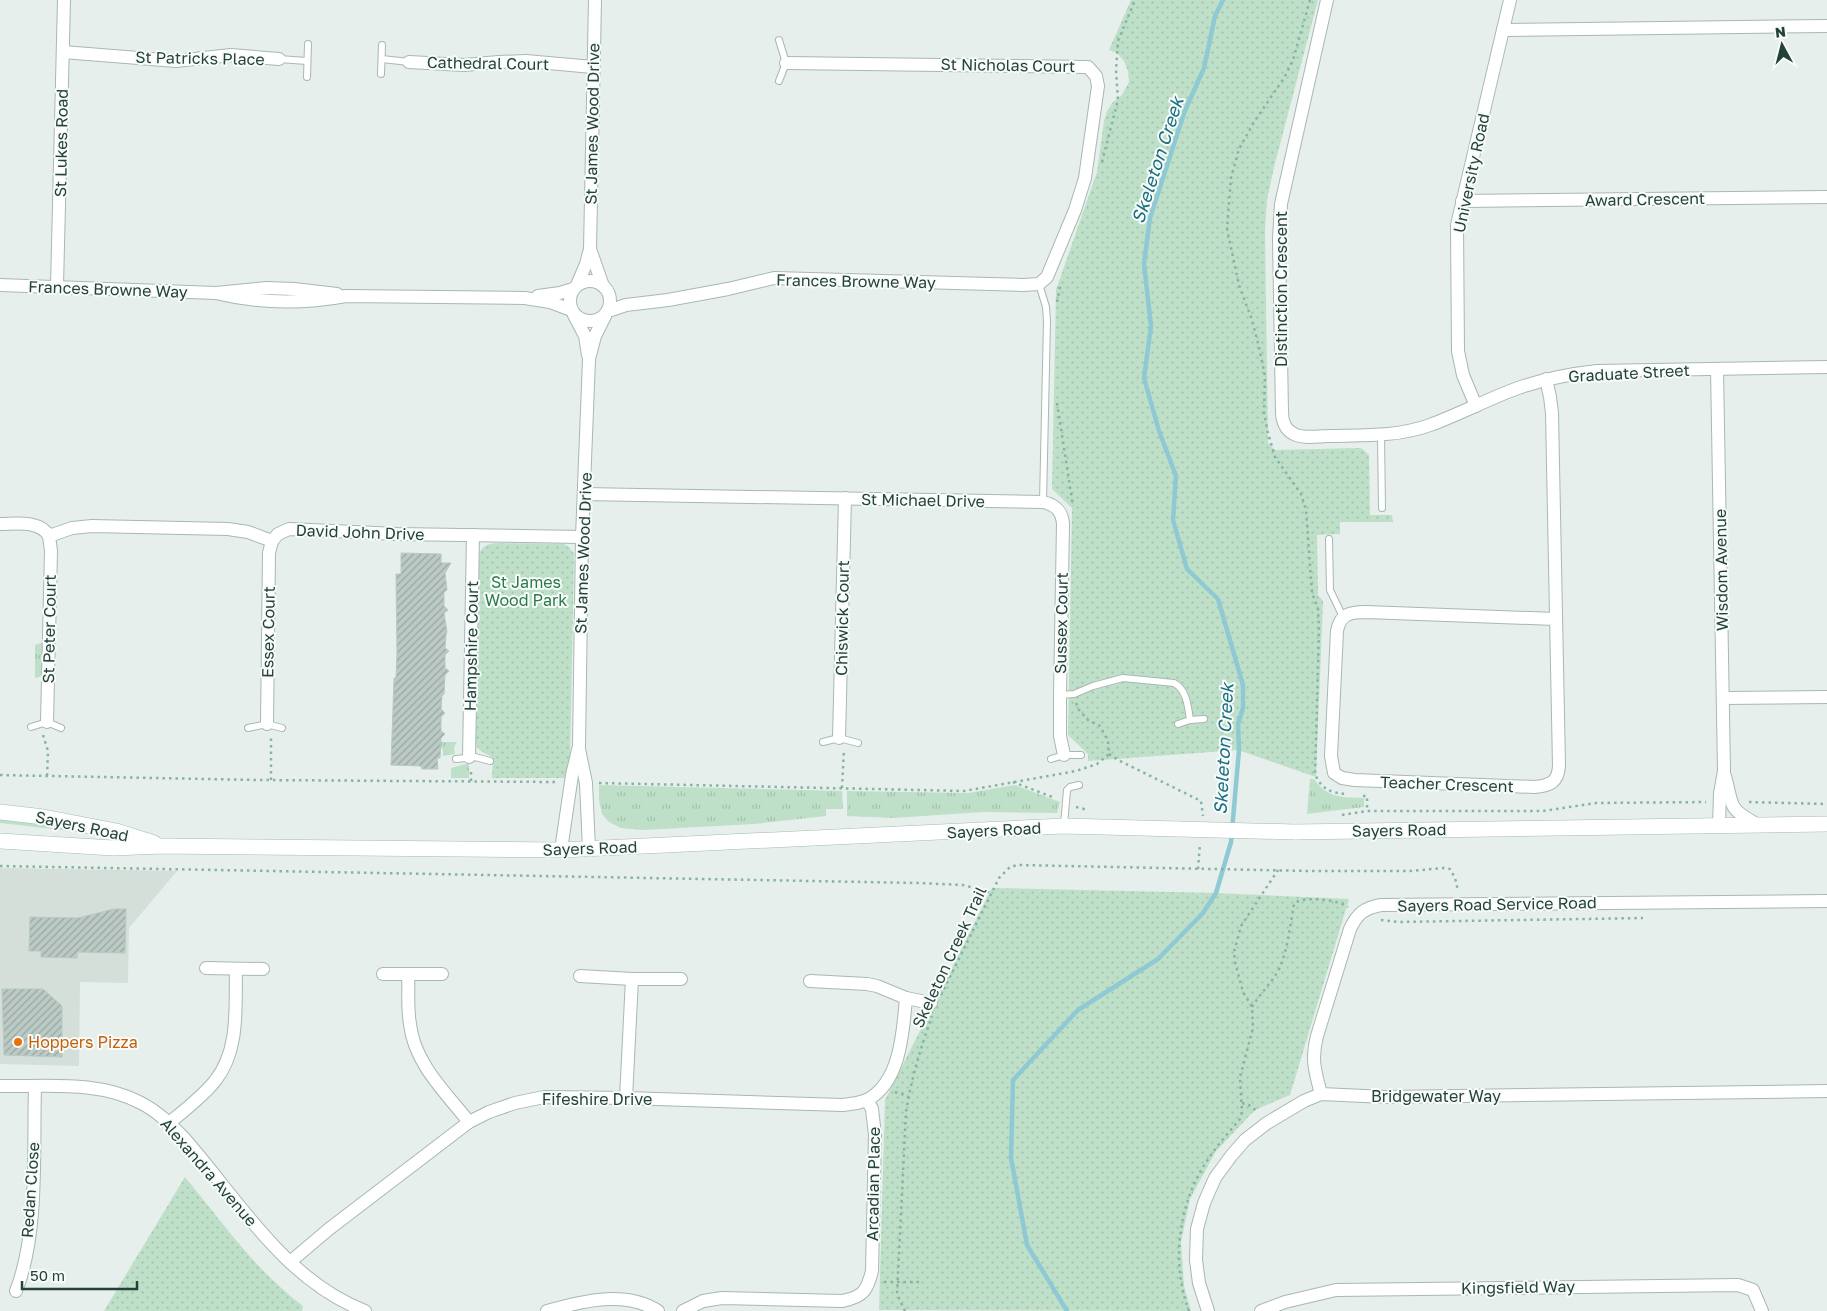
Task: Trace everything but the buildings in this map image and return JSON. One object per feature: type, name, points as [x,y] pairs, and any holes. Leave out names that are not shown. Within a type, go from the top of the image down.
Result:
[{"type":"main road","name":"Sayers Road","points":[[0,812],[44,817],[116,831],[162,846]]},
{"type":"main road","name":"Sayers Road","points":[[0,841],[113,848],[162,846],[561,850],[1064,826],[1295,832],[1827,824]]},
{"type":"street","name":"St Lukes Road","points":[[57,286],[64,0]]},
{"type":"street","name":"St James Wood Drive","points":[[575,287],[586,264],[590,249],[595,0]]},
{"type":"street","name":"Distinction Crescent","points":[[1289,431],[1282,420],[1279,240],[1281,204],[1328,0]]},
{"type":"street","name":"University Road","points":[[1476,406],[1462,375],[1458,352],[1456,236],[1462,202],[1510,0]]},
{"type":"street","points":[[1503,30],[1827,26]]},
{"type":"street","name":"St Patricks Place","points":[[63,52],[176,61],[231,55],[279,59]]},
{"type":"street","name":"Cathedral Court","points":[[409,62],[464,65],[526,61],[593,67]]},
{"type":"street","name":"St Nicholas Court","points":[[786,63],[1088,67],[1096,76],[1098,86],[1085,178],[1075,210],[1047,277],[1039,284]]},
{"type":"street","name":"Award Crescent","points":[[1462,202],[1827,197]]},
{"type":"street","name":"St James Wood Drive","points":[[590,249],[605,288]]},
{"type":"street","name":"Frances Browne Way","points":[[606,313],[646,302],[720,291],[774,278],[1039,284]]},
{"type":"street","points":[[587,281],[598,282],[605,288],[610,300],[606,313],[600,319],[589,322],[584,321],[573,313],[569,300],[575,287],[587,281]]},
{"type":"street","name":"Frances Browne Way","points":[[0,285],[216,293],[266,288],[328,292],[346,296],[525,298],[550,302],[573,313]]},
{"type":"street","name":"Frances Browne Way","points":[[525,298],[575,287]]},
{"type":"street","name":"Frances Browne Way","points":[[605,288],[626,299],[646,302]]},
{"type":"street","name":"St James Wood Drive","points":[[573,313],[584,336],[590,360]]},
{"type":"street","name":"St James Wood Drive","points":[[589,849],[586,783],[579,746],[582,538],[590,360],[594,336],[606,313]]},
{"type":"street","name":"Graduate Street","points":[[1289,431],[1299,436],[1381,435],[1396,433],[1429,426],[1518,388],[1546,379],[1571,374],[1597,371],[1827,367]]},
{"type":"street","name":"Wisdom Avenue","points":[[1717,369],[1725,802],[1719,826]]},
{"type":"street","name":"Teacher Crescent","points":[[1343,617],[1336,631],[1331,756],[1332,768],[1337,776],[1355,780],[1534,787],[1553,783],[1558,773],[1552,413],[1546,379]]},
{"type":"street","name":"St Michael Drive","points":[[584,494],[1043,502]]},
{"type":"street","name":"Chiswick Court","points":[[842,738],[844,498]]},
{"type":"street","name":"Sussex Court","points":[[1043,502],[1057,508],[1062,515],[1063,524],[1060,736],[1064,755]]},
{"type":"street","points":[[0,524],[36,525],[45,530],[49,536]]},
{"type":"street","name":"David John Drive","points":[[49,536],[72,528],[92,526],[217,528],[248,532],[272,541],[278,534],[289,529],[397,534],[582,538]]},
{"type":"street","name":"Hampshire Court","points":[[469,757],[473,535]]},
{"type":"street","name":"St Peter Court","points":[[45,723],[51,551],[49,536]]},
{"type":"street","name":"Essex Court","points":[[269,724],[269,553],[272,541]]},
{"type":"street","points":[[1343,617],[1350,613],[1366,612],[1555,619]]},
{"type":"street","points":[[1724,698],[1827,697]]},
{"type":"street","name":"St James Wood Drive","points":[[561,850],[572,775],[579,746]]},
{"type":"street","points":[[1725,802],[1758,825]]},
{"type":"street","name":"Sayers Road Service Road","points":[[1359,914],[1371,907],[1381,905],[1827,901]]},
{"type":"street","points":[[1321,1094],[1314,1066],[1313,1052],[1350,929],[1359,914]]},
{"type":"street","points":[[206,968],[263,969]]},
{"type":"street","points":[[170,1123],[209,1088],[222,1071],[227,1060],[233,1038],[236,969]]},
{"type":"street","points":[[383,974],[442,974]]},
{"type":"street","points":[[408,974],[410,1024],[414,1044],[426,1068],[469,1122]]},
{"type":"street","points":[[580,976],[681,979]]},
{"type":"street","points":[[626,1098],[632,979]]},
{"type":"street","points":[[810,981],[867,984],[906,998],[935,1004]]},
{"type":"street","points":[[867,1100],[875,1096],[893,1070],[902,1041],[906,998]]},
{"type":"street","name":"Alexandra Avenue","points":[[0,1086],[93,1088],[108,1091],[141,1103],[170,1123],[266,1238],[290,1262],[318,1287],[364,1311]]},
{"type":"street","name":"Redan Close","points":[[16,1291],[22,1274],[32,1214],[35,1087]]},
{"type":"street","name":"Bridgewater Way","points":[[1208,1311],[1199,1283],[1196,1260],[1197,1229],[1204,1203],[1215,1178],[1230,1156],[1245,1140],[1267,1123],[1304,1101],[1321,1094],[1386,1097],[1827,1092]]},
{"type":"street","name":"Fifeshire Drive","points":[[290,1262],[329,1229],[469,1122],[489,1112],[515,1103],[544,1097],[843,1105],[867,1100]]},
{"type":"street","name":"Arcadian Place","points":[[867,1100],[872,1109],[875,1134],[872,1271],[867,1287]]},
{"type":"street","name":"Kingsfield Way","points":[[1262,1311],[1285,1302],[1336,1290],[1738,1285],[1753,1290],[1762,1311]]},
{"type":"street","points":[[683,1311],[703,1301],[722,1298],[842,1301],[855,1299],[867,1287]]},
{"type":"street","points":[[547,1311],[588,1301],[607,1299],[641,1302],[658,1311]]},
{"type":"lane","points":[[779,40],[786,63],[780,81]]},
{"type":"lane","points":[[307,77],[308,44]]},
{"type":"lane","points":[[381,74],[382,45]]},
{"type":"lane","name":"St Patricks Place","points":[[279,59],[307,61]]},
{"type":"lane","name":"Cathedral Court","points":[[382,59],[409,62]]},
{"type":"lane","points":[[1039,284],[1046,307],[1047,321],[1043,502]]},
{"type":"lane","points":[[1381,435],[1382,508]]},
{"type":"lane","points":[[1329,539],[1330,590],[1343,617]]},
{"type":"lane","points":[[1060,695],[1074,694],[1098,684],[1123,678],[1174,683],[1180,686],[1184,694],[1190,720]]},
{"type":"lane","points":[[1178,724],[1190,720],[1204,720]]},
{"type":"lane","points":[[31,727],[45,723],[61,728]]},
{"type":"lane","points":[[248,728],[269,724],[282,728]]},
{"type":"lane","points":[[823,742],[842,738],[858,743]]},
{"type":"lane","points":[[1051,759],[1064,755],[1081,755]]},
{"type":"lane","points":[[456,760],[469,757],[490,761]]},
{"type":"lane","points":[[1064,826],[1064,802],[1067,790],[1070,787],[1079,786]]},
{"type":"path","points":[[45,723],[44,739],[48,751],[47,776]]},
{"type":"path","points":[[269,724],[271,780]]},
{"type":"path","points":[[842,738],[842,788]]},
{"type":"path","points":[[1109,754],[1201,801],[1203,809],[1202,824]]},
{"type":"path","points":[[1013,782],[1078,808],[1097,812]]},
{"type":"path","points":[[1339,815],[1367,810],[1543,810],[1596,803],[1725,802],[1827,804]]},
{"type":"path","points":[[1198,869],[1201,842]]},
{"type":"path","name":"Skeleton Creek Trail","points":[[905,1311],[897,1294],[897,1282],[908,1096],[935,1004],[999,878],[1010,867],[1018,865],[1392,871],[1444,868],[1450,870],[1455,878],[1460,904]]},
{"type":"path","points":[[0,866],[919,883],[956,885],[992,893]]},
{"type":"path","points":[[1188,1311],[1179,1259],[1181,1227],[1189,1194],[1205,1164],[1240,1119],[1242,1103],[1240,1077],[1253,1028],[1252,1007],[1243,992],[1235,962],[1235,947],[1241,926],[1278,870]]},
{"type":"path","points":[[1252,1007],[1279,969],[1294,904],[1297,901],[1303,899],[1336,901],[1343,903],[1359,914]]},
{"type":"path","points":[[1242,1103],[1256,1110],[1267,1123]]},
{"type":"path","points":[[867,1287],[897,1282],[920,1282]]},
{"type":"shaded area","points":[[0,868],[177,871],[129,928],[128,983],[80,982],[79,1066],[0,1064]]},
{"type":"green space","points":[[1131,0],[1318,0],[1267,200],[1265,230],[1268,443],[1275,450],[1361,448],[1369,455],[1370,515],[1392,515],[1393,522],[1340,522],[1340,534],[1317,535],[1318,595],[1323,601],[1316,777],[1238,750],[1088,761],[1088,754],[1068,735],[1072,508],[1052,489],[1056,290],[1097,172],[1107,111],[1113,102],[1122,95],[1129,82],[1128,71],[1124,61],[1117,53],[1109,50]]},
{"type":"green space","name":"St James Wood Park","points":[[496,543],[564,544],[574,554],[570,763],[568,778],[492,778],[493,758],[481,751],[475,742],[478,557],[484,547]]},
{"type":"green space","points":[[44,642],[43,676],[35,678],[35,645]]},
{"type":"green space","points":[[437,742],[457,742],[454,747],[455,754],[443,756],[443,750]]},
{"type":"green space","points":[[469,763],[469,778],[451,778],[451,768]]},
{"type":"green space","points":[[1310,779],[1314,779],[1319,786],[1330,794],[1364,798],[1364,807],[1307,814]]},
{"type":"green space","points":[[599,785],[842,791],[843,809],[826,809],[826,816],[754,824],[643,830],[621,828],[609,822],[602,814],[599,800]]},
{"type":"green space","points":[[1015,785],[1060,802],[1057,813],[983,812],[894,818],[847,816],[847,791],[968,793]]},
{"type":"green space","points":[[0,818],[97,831],[89,833],[0,823]]},
{"type":"green space","points":[[992,888],[1216,893],[1349,899],[1290,1095],[1255,1110],[1216,1151],[1190,1199],[1181,1242],[1184,1286],[1191,1311],[879,1310],[885,1100]]},
{"type":"green space","points":[[185,1177],[255,1262],[303,1306],[302,1311],[104,1311]]},
{"type":"waterway","name":"Skeleton Creek","points":[[1067,1311],[1027,1245],[1011,1158],[1013,1080],[1078,1010],[1158,959],[1203,913],[1216,893],[1231,842],[1239,750],[1238,724],[1243,708],[1243,685],[1218,599],[1187,569],[1173,520],[1176,476],[1159,431],[1144,378],[1151,326],[1144,264],[1150,218],[1184,113],[1204,68],[1215,16],[1223,0]]},
{"type":"place","name":"Hoppers Pizza","points":[[18,1042]]}]
